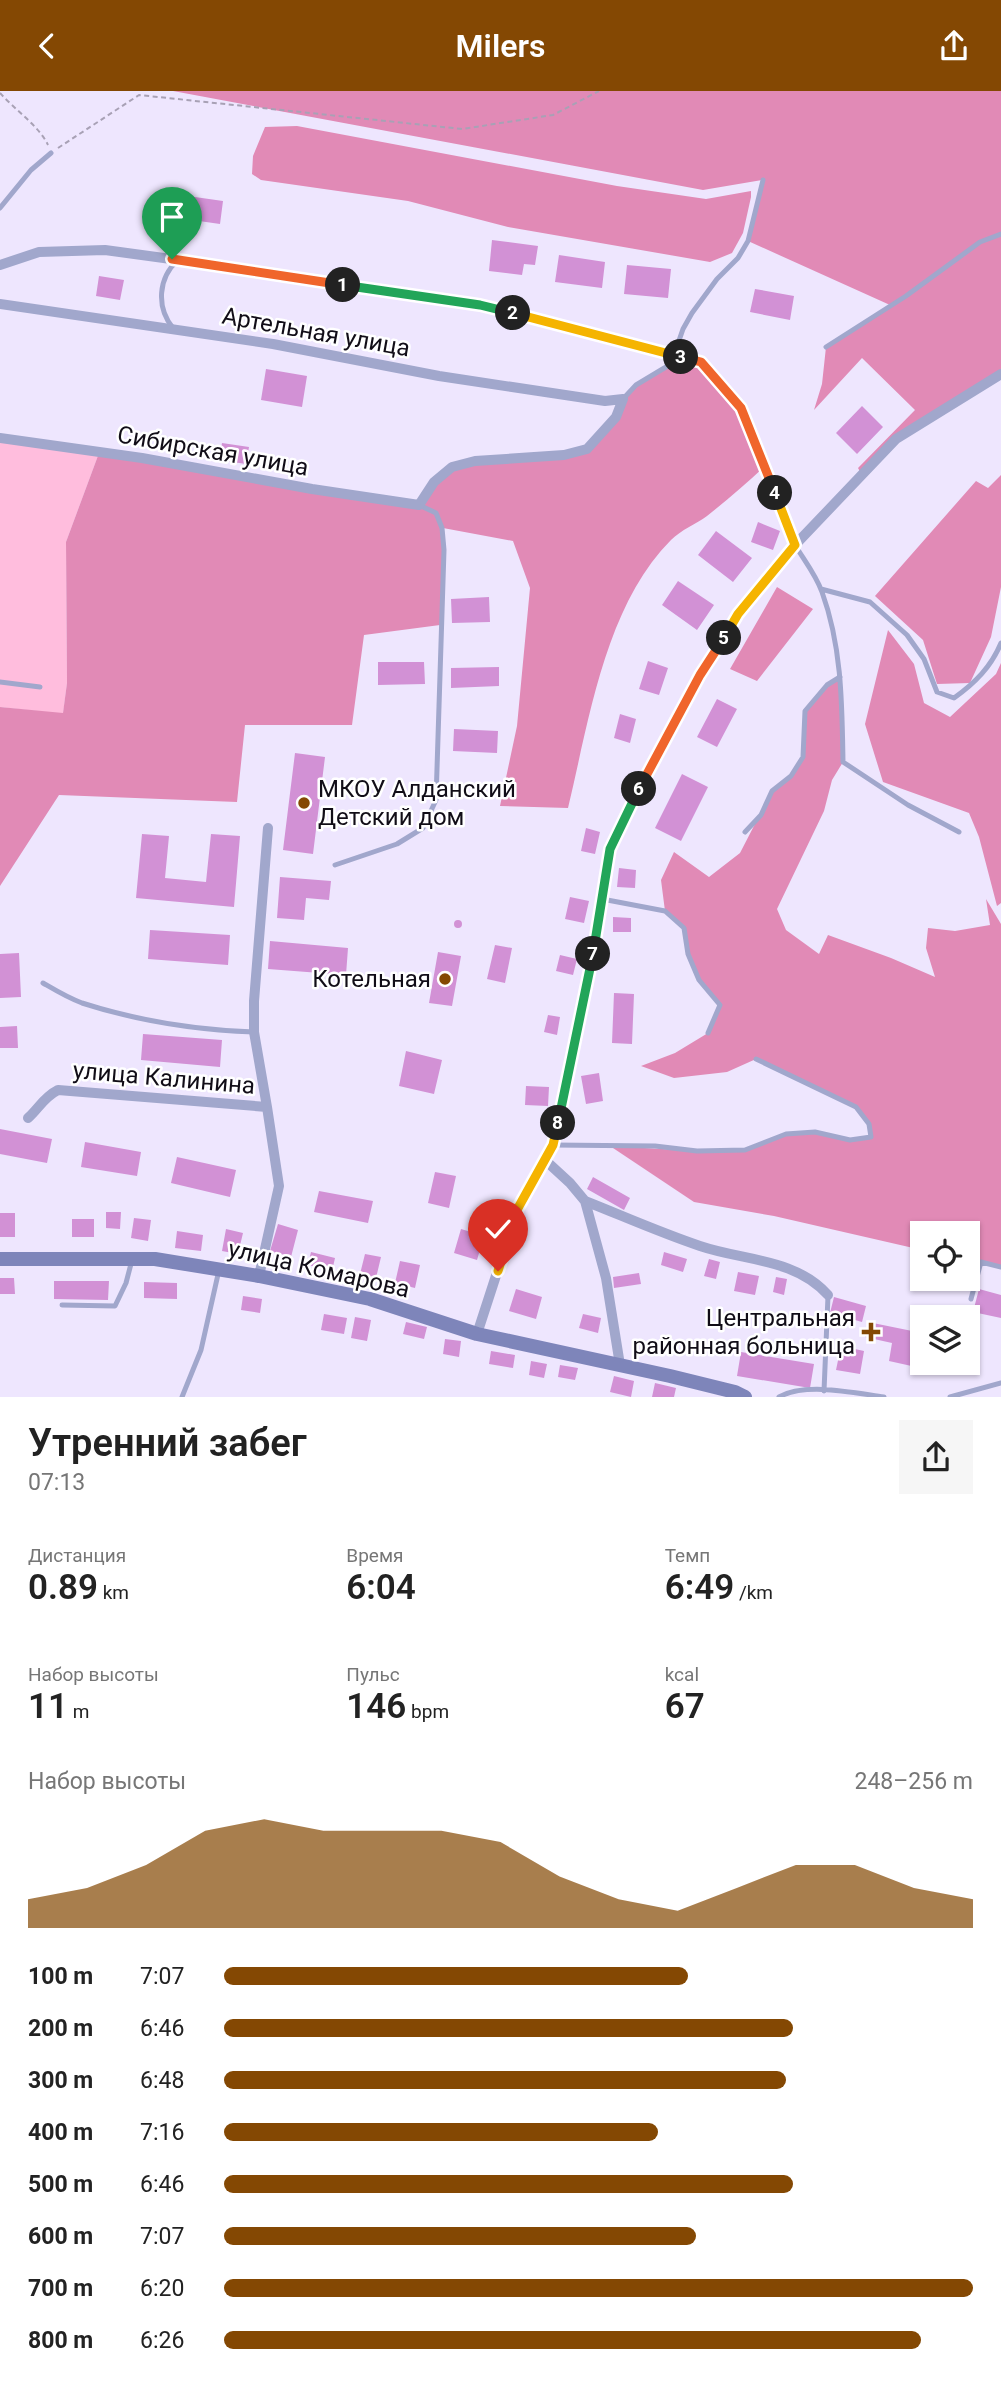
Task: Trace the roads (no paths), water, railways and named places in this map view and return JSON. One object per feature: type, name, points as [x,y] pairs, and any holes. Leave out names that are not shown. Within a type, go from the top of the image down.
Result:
[{"type":"street","points":[[0,265],[39,252],[105,250],[178,260],[480,305],[701,362],[741,408],[795,545]]},
{"type":"street","name":"Артельная улица","points":[[0,304],[273,344],[439,376],[605,401],[624,399]]},
{"type":"street","points":[[477,1334],[518,1208],[553,1145],[610,849],[662,744],[738,614],[795,545],[896,439],[1001,374]]},
{"type":"street","points":[[419,505],[434,482],[452,467],[475,461],[564,455],[587,449],[616,417],[624,399]]},
{"type":"street","name":"Сибирская улица","points":[[0,437],[419,505]]},
{"type":"street","name":"улица Калинина","points":[[259,1276],[279,1186],[254,1032],[254,1001],[268,828]]},
{"type":"street","name":"улица Калинина","points":[[28,1118],[46,1096],[58,1090],[267,1107]]},
{"type":"street","points":[[545,1160],[585,1201],[606,1278],[620,1365]]},
{"type":"street","points":[[585,1201],[700,1246],[786,1268],[817,1283],[828,1295]]},
{"type":"street","name":"улица Комарова","points":[[0,1259],[155,1259],[259,1276],[370,1299],[477,1334],[735,1391],[745,1397]]},
{"type":"lane","points":[[0,208],[31,170],[51,153]]},
{"type":"lane","points":[[624,399],[636,384],[666,367],[692,313],[717,279],[738,258],[748,241],[763,180]]},
{"type":"lane","points":[[827,347],[980,242],[1001,234]]},
{"type":"lane","points":[[174,329],[165,319],[161,305],[167,269],[178,260]]},
{"type":"lane","points":[[335,865],[397,843],[423,828],[436,800],[444,550],[442,528],[436,513],[419,505]]},
{"type":"lane","points":[[795,545],[821,589],[835,637],[840,677],[843,762],[908,805],[959,832]]},
{"type":"lane","points":[[821,589],[870,602],[907,635],[924,659],[937,692],[954,698],[974,684],[996,656],[1001,643]]},
{"type":"lane","points":[[745,832],[761,815],[772,791],[791,776],[803,757],[806,711],[827,685],[840,677]]},
{"type":"lane","points":[[0,682],[40,687]]},
{"type":"lane","points":[[602,899],[666,911],[684,928],[688,954],[699,980],[720,1005],[708,1033]]},
{"type":"lane","points":[[43,983],[80,1002],[159,1023],[220,1031],[254,1032]]},
{"type":"lane","points":[[553,1145],[655,1146],[697,1151],[745,1150],[786,1134],[815,1132],[850,1140],[871,1137],[869,1123],[856,1107],[756,1059]]},
{"type":"lane","points":[[62,1305],[115,1306],[132,1259]]},
{"type":"lane","points":[[971,1299],[981,1262],[1001,1267]]},
{"type":"lane","points":[[182,1397],[201,1350],[219,1270]]},
{"type":"lane","points":[[824,1391],[828,1295]]},
{"type":"lane","points":[[953,1397],[1001,1383]]},
{"type":"lane","points":[[779,1397],[789,1391],[824,1391],[884,1397]]},
{"type":"place","name":"МКОУ Алданский Детский дом","points":[[304,803]]},
{"type":"place","name":"Котельная","points":[[445,979]]},
{"type":"place","name":"Центральная районная больница","points":[[871,1332]]}]
